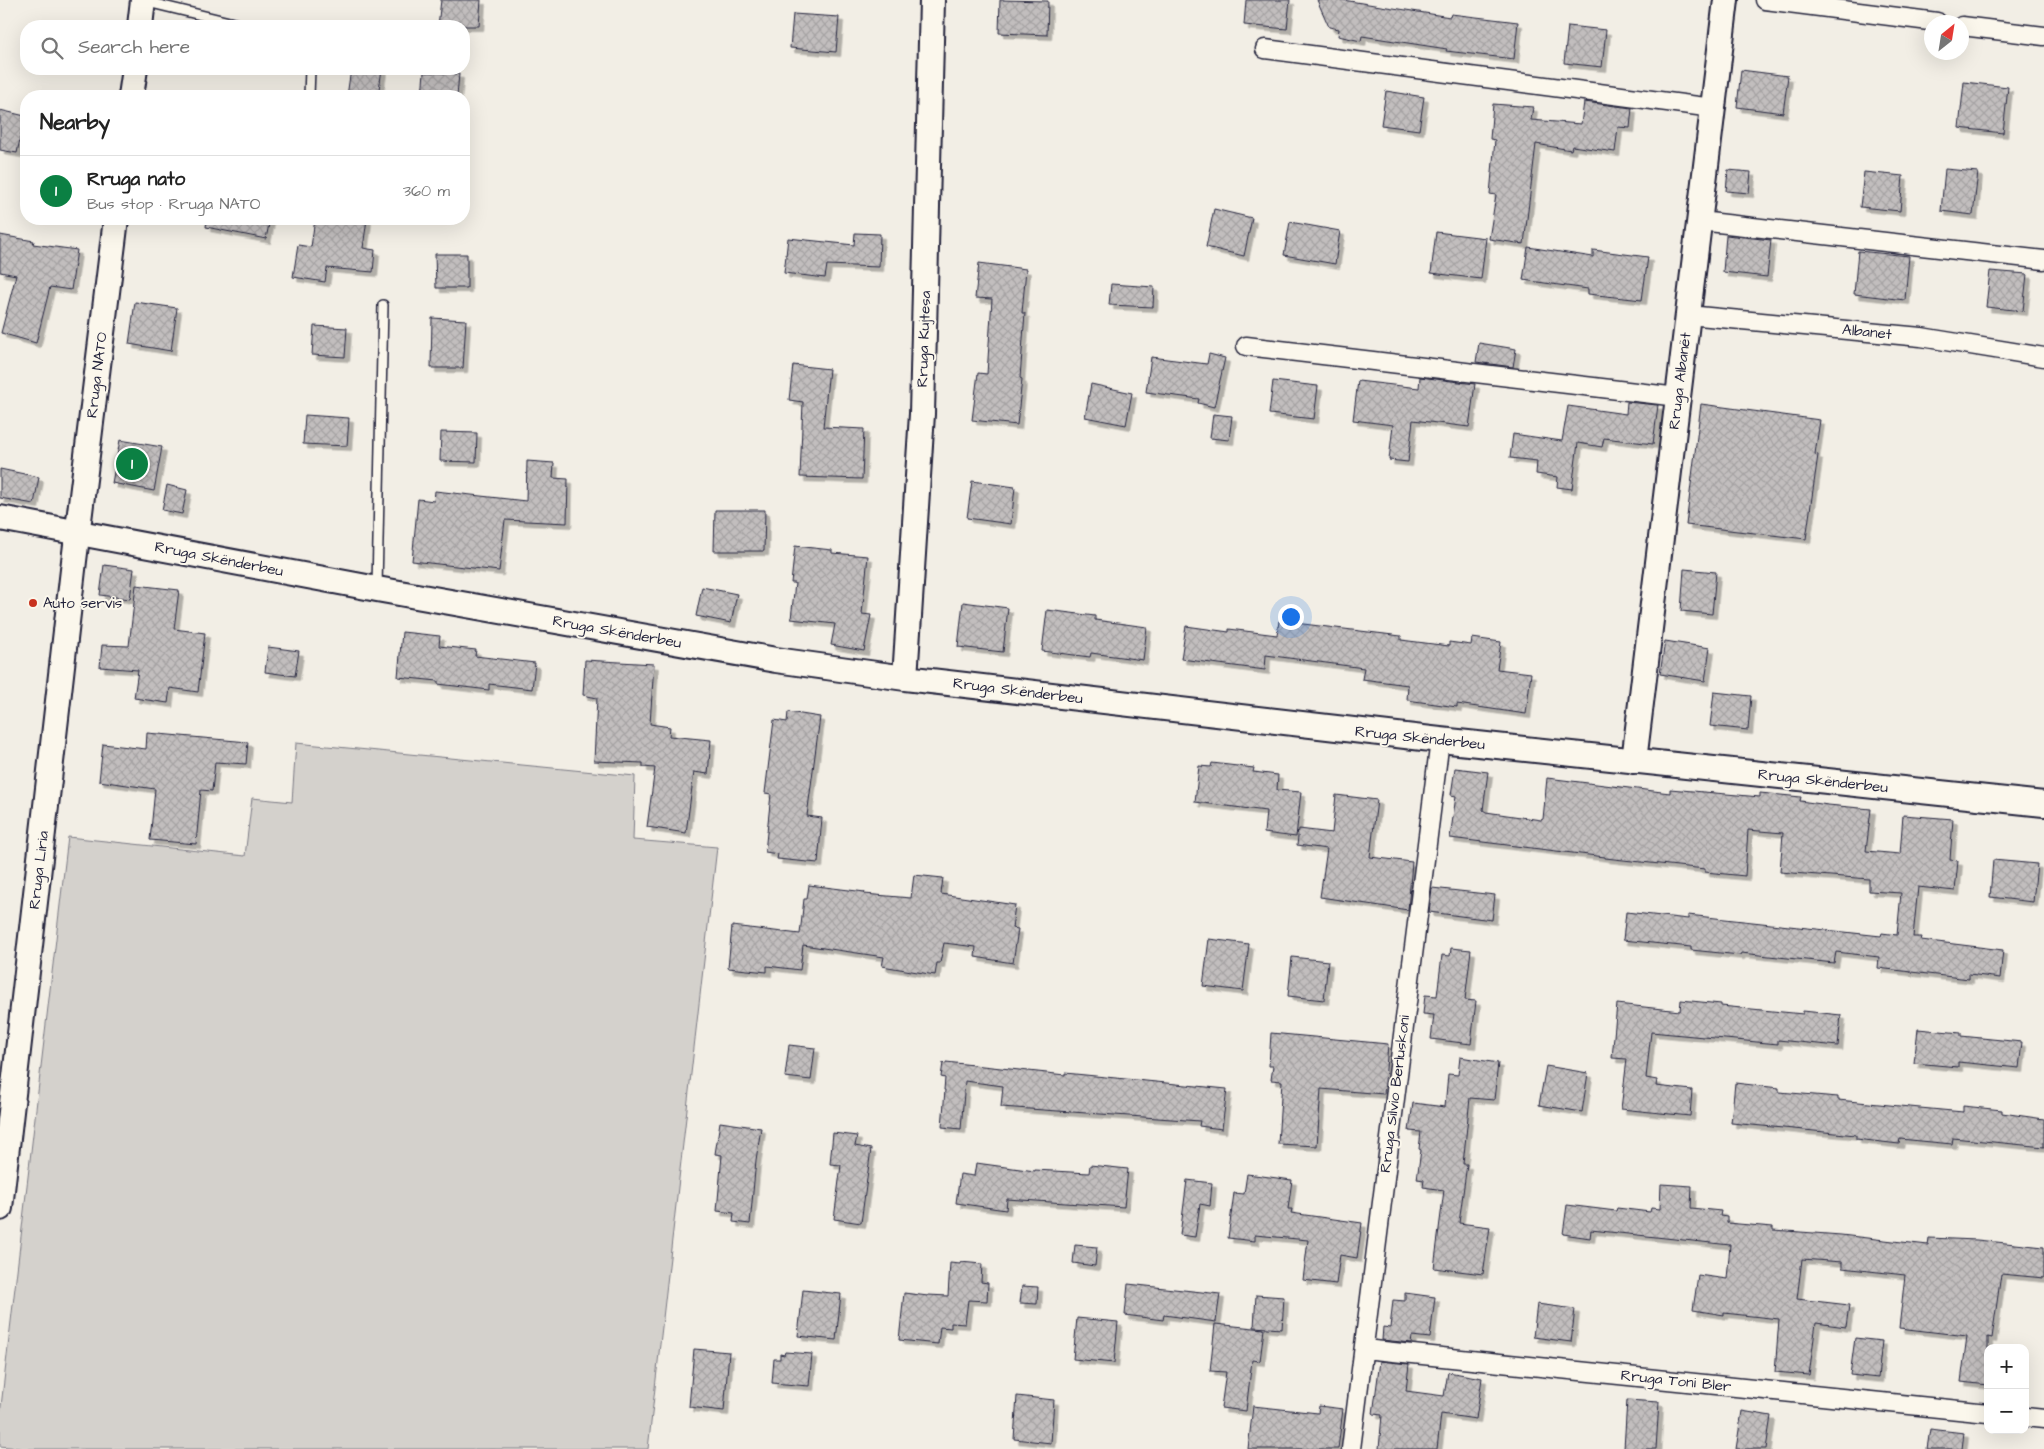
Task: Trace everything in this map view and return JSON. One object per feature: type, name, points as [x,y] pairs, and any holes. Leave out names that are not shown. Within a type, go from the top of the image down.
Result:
[{"type":"main road","points":[[141,20],[143,0]]},
{"type":"main road","name":"Rruga Kujtesa","points":[[905,678],[922,414],[932,0]]},
{"type":"main road","name":"Rruga Albanët","points":[[1634,761],[1726,0]]},
{"type":"main road","points":[[132,90],[134,75]]},
{"type":"main road","name":"Rruga NATO","points":[[78,532],[115,225]]},
{"type":"main road","name":"Rruga Skënderbeu","points":[[0,518],[377,589],[776,660],[905,678],[1440,740],[2044,804]]},
{"type":"main road","name":"Rruga Liria","points":[[0,1208],[78,532]]},
{"type":"street","points":[[1765,0],[1924,20]]},
{"type":"street","points":[[1969,27],[2044,36]]},
{"type":"street","points":[[1265,48],[1713,108]]},
{"type":"street","points":[[1700,221],[2044,260]]},
{"type":"street","name":"Albanet","points":[[1688,314],[1921,337],[2044,356]]},
{"type":"street","points":[[1246,346],[1678,397]]},
{"type":"street","name":"Rruga Silvio Berluskoni","points":[[1351,1449],[1440,740]]},
{"type":"street","name":"Rruga Toni Bler","points":[[1364,1349],[1984,1413]]},
{"type":"street","points":[[2029,1417],[2044,1419]]},
{"type":"lane","points":[[143,0],[222,20]]},
{"type":"lane","points":[[309,90],[310,75]]},
{"type":"lane","points":[[377,589],[383,305]]},
{"type":"shaded area","points":[[296,743],[635,776],[633,840],[717,847],[648,1449],[27,1449],[0,1446],[0,1415],[68,837],[245,856],[252,798],[292,802]]},
{"type":"building","points":[[441,0],[481,0],[479,26],[470,26],[470,20],[439,20]]},
{"type":"building","points":[[1000,0],[1048,1],[1047,35],[999,33]]},
{"type":"building","points":[[1246,0],[1290,0],[1287,29],[1244,25]]},
{"type":"building","points":[[1317,0],[1343,0],[1450,17],[1451,14],[1518,22],[1514,59],[1446,51],[1447,49],[1362,36],[1361,41],[1338,36],[1339,29],[1329,27]]},
{"type":"building","points":[[793,14],[839,17],[836,52],[790,48]]},
{"type":"building","points":[[1568,26],[1606,30],[1602,67],[1564,63]]},
{"type":"building","points":[[1741,70],[1788,76],[1783,113],[1737,107]]},
{"type":"building","points":[[350,75],[381,75],[379,90],[348,90]]},
{"type":"building","points":[[424,75],[459,75],[458,90],[422,90]]},
{"type":"building","points":[[1964,82],[2008,87],[2003,133],[1959,128]]},
{"type":"building","points":[[1386,91],[1424,97],[1419,130],[1381,125]]},
{"type":"building","points":[[1584,102],[1632,108],[1630,128],[1618,127],[1615,152],[1572,146],[1571,150],[1536,144],[1524,244],[1489,239],[1496,195],[1490,194],[1495,140],[1490,139],[1493,104],[1533,107],[1531,120],[1581,124]]},
{"type":"building","points":[[0,110],[20,115],[20,139],[17,153],[0,150]]},
{"type":"building","points":[[1945,169],[1978,172],[1973,215],[1941,211]]},
{"type":"building","points":[[1728,170],[1751,172],[1749,193],[1726,191]]},
{"type":"building","points":[[1864,172],[1903,176],[1900,211],[1860,207]]},
{"type":"building","points":[[1214,209],[1252,218],[1244,256],[1206,247]]},
{"type":"building","points":[[1290,222],[1340,231],[1335,264],[1284,255]]},
{"type":"building","points":[[206,225],[269,225],[266,239],[206,227]]},
{"type":"building","points":[[314,225],[366,225],[363,248],[375,250],[373,272],[327,268],[325,282],[293,277],[298,245],[311,247]]},
{"type":"building","points":[[1436,232],[1486,238],[1481,279],[1431,273]]},
{"type":"building","points":[[855,233],[880,234],[879,267],[827,265],[825,278],[784,273],[788,238],[854,245]]},
{"type":"building","points":[[0,235],[34,241],[33,244],[77,250],[71,290],[50,287],[36,343],[1,333],[16,275],[0,272]]},
{"type":"building","points":[[1726,235],[1771,240],[1767,277],[1723,272]]},
{"type":"building","points":[[1528,247],[1593,257],[1593,250],[1648,257],[1642,300],[1588,294],[1588,289],[1523,280]]},
{"type":"building","points":[[1858,251],[1909,256],[1905,300],[1854,294]]},
{"type":"building","points":[[435,254],[467,254],[467,288],[436,288]]},
{"type":"building","points":[[979,263],[1026,269],[1022,313],[1025,313],[1020,378],[1022,379],[1017,425],[972,420],[978,373],[987,374],[992,299],[975,298]]},
{"type":"building","points":[[1990,271],[2027,274],[2023,311],[1986,307]]},
{"type":"building","points":[[1111,284],[1154,287],[1153,307],[1109,305]]},
{"type":"building","points":[[135,302],[177,308],[171,351],[129,344]]},
{"type":"building","points":[[432,318],[466,320],[463,368],[431,368]]},
{"type":"building","points":[[314,326],[347,328],[345,357],[312,355]]},
{"type":"building","points":[[1479,343],[1516,349],[1513,367],[1476,362]]},
{"type":"building","points":[[1209,354],[1225,358],[1214,407],[1198,403],[1199,399],[1146,392],[1151,357],[1207,364]]},
{"type":"building","points":[[793,365],[829,369],[823,427],[864,429],[862,479],[800,477],[803,402],[789,400]]},
{"type":"building","points":[[1420,377],[1475,384],[1469,427],[1413,420],[1408,462],[1389,460],[1393,425],[1353,420],[1358,381],[1419,388]]},
{"type":"building","points":[[1273,381],[1318,386],[1314,419],[1269,414]]},
{"type":"building","points":[[1091,384],[1132,393],[1126,425],[1085,417]]},
{"type":"building","points":[[1627,402],[1658,405],[1653,444],[1604,438],[1602,447],[1578,443],[1572,489],[1557,487],[1558,477],[1536,474],[1537,461],[1510,458],[1513,434],[1562,441],[1568,406],[1626,414]]},
{"type":"building","points":[[1701,404],[1820,420],[1815,454],[1818,455],[1806,539],[1686,525]]},
{"type":"building","points":[[1213,414],[1232,416],[1229,440],[1210,438]]},
{"type":"building","points":[[305,415],[349,418],[347,446],[303,444]]},
{"type":"building","points":[[441,432],[477,433],[476,462],[440,461]]},
{"type":"building","points":[[120,440],[162,447],[154,491],[112,483]]},
{"type":"building","points":[[527,461],[554,463],[553,478],[568,479],[567,523],[505,520],[499,571],[412,561],[418,499],[434,501],[435,491],[526,501]]},
{"type":"building","points":[[0,469],[39,477],[34,504],[0,498]]},
{"type":"building","points":[[972,481],[1015,487],[1011,524],[967,518]]},
{"type":"building","points":[[167,485],[187,490],[182,514],[162,510]]},
{"type":"building","points":[[715,510],[765,510],[764,551],[714,551]]},
{"type":"building","points":[[795,546],[832,550],[832,553],[868,556],[862,614],[871,615],[864,651],[831,645],[835,624],[791,619],[795,583],[791,583]]},
{"type":"building","points":[[104,565],[134,569],[130,599],[100,595]]},
{"type":"building","points":[[1684,569],[1716,572],[1712,614],[1681,611]]},
{"type":"building","points":[[136,585],[179,590],[174,629],[205,633],[198,692],[170,688],[168,703],[134,698],[138,670],[100,667],[102,645],[129,646]]},
{"type":"building","points":[[702,587],[737,594],[731,623],[696,616]]},
{"type":"building","points":[[963,602],[1008,608],[1003,652],[958,647]]},
{"type":"building","points":[[1047,610],[1095,616],[1095,620],[1147,627],[1143,660],[1091,653],[1090,657],[1042,651]]},
{"type":"building","points":[[1279,621],[1401,636],[1401,640],[1449,646],[1449,642],[1471,645],[1472,638],[1501,642],[1497,669],[1531,673],[1526,714],[1457,704],[1457,707],[1407,700],[1408,685],[1362,679],[1364,668],[1266,655],[1265,670],[1181,659],[1186,626],[1229,632],[1229,629],[1277,635]]},
{"type":"building","points":[[402,632],[440,636],[439,646],[476,650],[475,656],[535,663],[532,689],[489,684],[489,690],[438,684],[438,681],[398,677]]},
{"type":"building","points":[[1665,641],[1710,648],[1705,681],[1660,674]]},
{"type":"building","points":[[268,647],[299,651],[295,676],[265,672]]},
{"type":"building","points":[[585,660],[654,664],[650,724],[670,727],[669,736],[711,740],[708,774],[694,772],[686,833],[647,827],[655,768],[643,767],[643,763],[594,761],[597,698],[583,695]]},
{"type":"building","points":[[1714,692],[1751,696],[1748,730],[1710,726]]},
{"type":"building","points":[[788,712],[820,717],[807,816],[822,818],[818,863],[777,859],[778,854],[765,852],[771,794],[765,793],[774,720],[787,722]]},
{"type":"building","points":[[147,733],[248,742],[246,764],[215,762],[212,791],[201,790],[196,844],[150,840],[155,789],[99,781],[103,744],[146,749]]},
{"type":"building","points":[[1212,763],[1254,768],[1253,772],[1278,775],[1277,790],[1301,792],[1296,837],[1264,833],[1266,811],[1195,802],[1199,766],[1211,767]]},
{"type":"building","points":[[1455,768],[1488,772],[1483,810],[1486,812],[1541,820],[1543,819],[1547,778],[1670,793],[1670,789],[1760,797],[1760,793],[1801,797],[1800,801],[1871,809],[1866,851],[1900,854],[1903,815],[1953,819],[1950,860],[1958,861],[1955,891],[1918,887],[1913,937],[1922,937],[1921,940],[2003,950],[2000,978],[1969,974],[1969,979],[1878,968],[1879,957],[1836,952],[1834,963],[1741,953],[1740,955],[1691,950],[1691,947],[1623,940],[1626,912],[1688,919],[1688,915],[1881,936],[1882,933],[1897,935],[1901,893],[1869,891],[1869,879],[1780,872],[1783,833],[1748,830],[1745,876],[1705,872],[1705,869],[1450,838],[1456,796],[1451,795]]},
{"type":"building","points":[[1336,795],[1377,800],[1370,857],[1412,862],[1408,910],[1320,897],[1327,849],[1297,845],[1299,829],[1332,833]]},
{"type":"building","points":[[1993,860],[2037,864],[2033,902],[1990,897]]},
{"type":"building","points":[[914,875],[943,878],[941,894],[1015,905],[1012,928],[1018,929],[1013,963],[975,957],[976,947],[944,943],[940,963],[937,963],[935,975],[882,966],[884,957],[803,945],[800,970],[767,966],[767,972],[728,968],[732,926],[800,934],[804,899],[807,899],[809,885],[865,892],[864,894],[911,898]]},
{"type":"building","points":[[1432,888],[1495,895],[1492,920],[1429,912]]},
{"type":"building","points":[[1209,939],[1249,944],[1243,991],[1203,986]]},
{"type":"building","points":[[1451,948],[1471,950],[1465,1000],[1476,1001],[1471,1044],[1431,1039],[1434,1015],[1423,1014],[1425,995],[1437,996],[1442,955],[1450,956]]},
{"type":"building","points":[[1292,957],[1328,961],[1324,1000],[1288,996]]},
{"type":"building","points":[[1681,1000],[1803,1014],[1803,1011],[1841,1015],[1838,1046],[1778,1040],[1778,1044],[1651,1032],[1646,1078],[1657,1080],[1656,1086],[1692,1090],[1690,1116],[1621,1109],[1627,1059],[1612,1058],[1617,1004],[1680,1011]]},
{"type":"building","points":[[1918,1029],[1961,1033],[1961,1036],[2022,1042],[2019,1068],[1958,1062],[1958,1067],[1914,1063]]},
{"type":"building","points":[[1271,1033],[1388,1044],[1384,1094],[1321,1089],[1317,1146],[1278,1144],[1282,1081],[1271,1080],[1273,1066],[1269,1066]]},
{"type":"building","points":[[789,1045],[815,1048],[811,1080],[785,1077]]},
{"type":"building","points":[[1460,1057],[1498,1063],[1494,1100],[1470,1098],[1463,1164],[1467,1164],[1459,1223],[1490,1227],[1483,1274],[1434,1268],[1444,1190],[1423,1187],[1424,1180],[1417,1179],[1421,1150],[1419,1149],[1421,1132],[1409,1131],[1413,1103],[1445,1107],[1448,1074],[1458,1075]]},
{"type":"building","points":[[946,1062],[1065,1075],[1065,1073],[1227,1089],[1222,1129],[1199,1126],[1200,1121],[1001,1107],[1003,1086],[965,1081],[961,1129],[942,1127],[945,1078],[941,1077],[943,1063],[946,1064]]},
{"type":"building","points":[[1546,1066],[1588,1073],[1582,1112],[1539,1105]]},
{"type":"building","points":[[1735,1083],[1779,1088],[1779,1092],[1838,1097],[1838,1100],[1963,1112],[1963,1106],[2002,1110],[2002,1113],[2044,1119],[2044,1147],[1953,1138],[1952,1144],[1900,1139],[1899,1144],[1856,1139],[1856,1135],[1731,1123]]},
{"type":"building","points":[[720,1122],[761,1128],[750,1224],[733,1222],[734,1213],[717,1211],[722,1155],[715,1154]]},
{"type":"building","points":[[833,1133],[857,1136],[855,1146],[871,1149],[861,1223],[834,1219],[841,1165],[830,1164]]},
{"type":"building","points":[[976,1163],[1035,1171],[1089,1173],[1090,1165],[1128,1169],[1124,1207],[1007,1199],[1006,1210],[956,1203],[960,1174],[974,1176]]},
{"type":"building","points":[[1247,1174],[1292,1180],[1288,1209],[1292,1209],[1291,1213],[1362,1223],[1357,1258],[1340,1255],[1336,1284],[1303,1280],[1308,1240],[1255,1235],[1255,1241],[1228,1238],[1234,1193],[1244,1194]]},
{"type":"building","points":[[1187,1180],[1212,1183],[1210,1206],[1200,1204],[1195,1237],[1180,1235]]},
{"type":"building","points":[[1661,1184],[1692,1186],[1691,1208],[1721,1211],[1720,1216],[1727,1217],[1727,1223],[1773,1227],[1773,1230],[1841,1235],[1928,1245],[1929,1238],[1977,1240],[2044,1247],[2044,1278],[2001,1274],[1992,1338],[1988,1337],[1988,1344],[1984,1344],[1984,1385],[1961,1382],[1967,1336],[1899,1328],[1905,1275],[1842,1268],[1842,1262],[1802,1259],[1797,1299],[1849,1305],[1846,1327],[1816,1323],[1809,1375],[1775,1372],[1779,1319],[1724,1313],[1724,1315],[1693,1310],[1698,1275],[1727,1279],[1730,1245],[1591,1230],[1590,1238],[1563,1234],[1567,1205],[1616,1211],[1617,1208],[1650,1212],[1651,1208],[1660,1209]]},
{"type":"building","points":[[1075,1245],[1097,1247],[1095,1266],[1073,1263]]},
{"type":"building","points":[[960,1262],[982,1264],[981,1282],[988,1283],[987,1301],[968,1300],[965,1324],[951,1323],[951,1328],[940,1327],[938,1344],[899,1340],[904,1293],[948,1296],[950,1263],[960,1264]]},
{"type":"building","points":[[1128,1284],[1220,1294],[1216,1322],[1164,1315],[1163,1320],[1125,1315]]},
{"type":"building","points":[[1022,1286],[1038,1287],[1037,1304],[1020,1303]]},
{"type":"building","points":[[803,1290],[841,1294],[836,1340],[798,1336]]},
{"type":"building","points":[[1405,1293],[1435,1297],[1430,1338],[1412,1336],[1411,1343],[1382,1340],[1383,1327],[1390,1328],[1393,1300],[1405,1301]]},
{"type":"building","points":[[1256,1295],[1284,1297],[1282,1329],[1254,1327]]},
{"type":"building","points":[[1537,1304],[1575,1309],[1571,1342],[1533,1337]]},
{"type":"building","points":[[1077,1318],[1118,1322],[1114,1363],[1073,1359]]},
{"type":"building","points":[[1215,1324],[1264,1329],[1260,1361],[1252,1360],[1246,1411],[1221,1408],[1226,1372],[1210,1371]]},
{"type":"building","points":[[1855,1338],[1882,1341],[1878,1378],[1850,1375]]},
{"type":"building","points":[[694,1349],[729,1352],[724,1411],[689,1407]]},
{"type":"building","points":[[785,1352],[812,1354],[809,1386],[772,1383],[774,1359],[780,1359],[780,1354],[784,1355]]},
{"type":"building","points":[[1380,1361],[1409,1364],[1406,1391],[1444,1396],[1448,1372],[1482,1378],[1476,1419],[1441,1414],[1437,1449],[1379,1449],[1382,1415],[1373,1414]]},
{"type":"building","points":[[1017,1396],[1054,1400],[1051,1443],[1014,1439]]},
{"type":"building","points":[[1627,1400],[1659,1402],[1656,1449],[1624,1449]]},
{"type":"building","points":[[1253,1406],[1318,1413],[1319,1406],[1343,1409],[1338,1449],[1248,1449]]},
{"type":"building","points":[[1742,1411],[1771,1416],[1766,1449],[1736,1449]]},
{"type":"building","points":[[1930,1429],[1964,1433],[1962,1449],[1927,1449]]},
{"type":"place","name":"Rruga nato","points":[[132,464]]},
{"type":"place","name":"Auto servis","points":[[33,603]]}]
